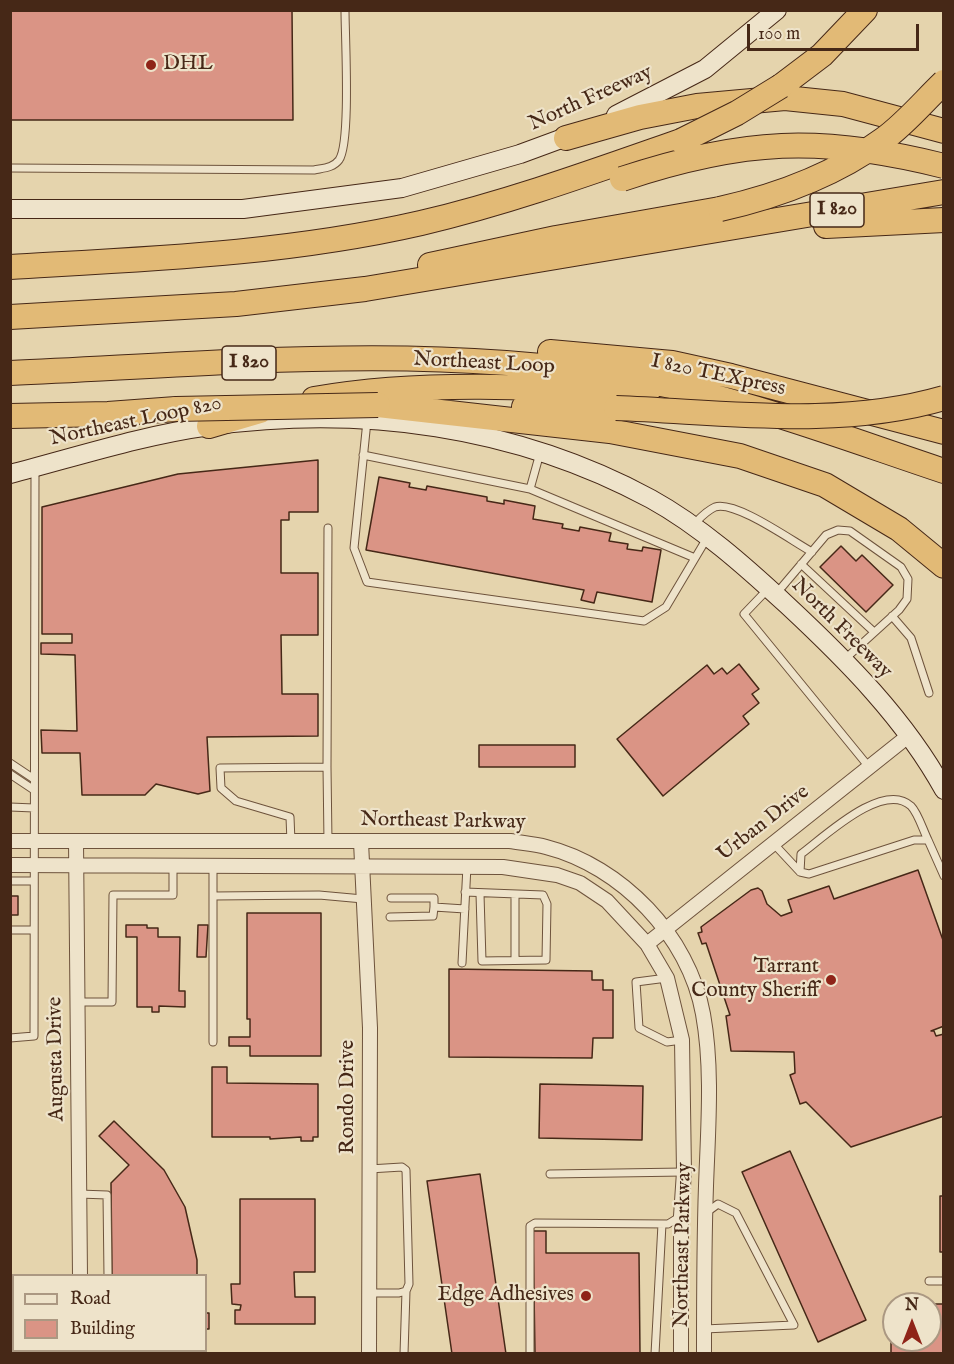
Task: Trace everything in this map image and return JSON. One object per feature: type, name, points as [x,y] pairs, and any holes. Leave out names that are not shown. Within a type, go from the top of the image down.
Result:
[{"type":"highway","points":[[276,249],[420,223],[479,209],[681,141],[781,86],[822,55],[865,10]]},
{"type":"highway","points":[[10,317],[178,308],[291,298],[463,257],[726,219],[843,164],[885,138],[944,82]]},
{"type":"highway","points":[[566,138],[640,117],[698,106],[785,98],[843,104],[944,131]]},
{"type":"highway","points":[[10,267],[276,249],[434,230],[523,210],[674,162],[727,150],[784,144],[850,147],[896,154],[944,166]]},
{"type":"highway","name":"I 820","points":[[726,219],[944,192]]},
{"type":"highway","points":[[726,219],[761,232],[868,222],[944,220]]},
{"type":"highway","name":"I 820 TEXpress","points":[[488,360],[533,351],[603,355],[672,363],[731,376],[944,432]]},
{"type":"highway","name":"Northeast Loop","points":[[10,373],[362,358],[488,360],[626,377],[700,393],[751,407],[944,471]]},
{"type":"highway","points":[[209,426],[314,399],[358,392],[417,387],[475,386],[663,395],[751,407]]},
{"type":"highway","points":[[10,416],[108,414],[176,409],[372,412],[616,408],[836,416],[897,409],[944,398]]},
{"type":"highway","points":[[372,412],[610,431],[740,456],[825,485],[899,529],[944,566]]},
{"type":"main road","name":"North Freeway","points":[[10,209],[243,209],[402,188],[566,138],[637,106],[705,69],[777,10]]},
{"type":"main road","name":"Northeast Loop 820","points":[[10,474],[209,426],[338,417],[372,412],[431,424],[567,462],[652,500],[704,536]]},
{"type":"main road","name":"North Freeway","points":[[704,536],[772,591],[845,659],[907,737],[944,790]]},
{"type":"street","name":"Urban Drive","points":[[647,944],[907,737]]},
{"type":"street","name":"Northeast Parkway","points":[[10,841],[510,841],[546,847],[577,859],[633,892],[685,963],[703,1014],[708,1114],[704,1353]]},
{"type":"street","name":"Augusta Drive","points":[[76,841],[80,1274]]},
{"type":"street","name":"Rondo Drive","points":[[361,842],[370,1028],[369,1353]]},
{"type":"street","name":"Northeast Parkway","points":[[10,865],[361,864],[503,867],[556,875],[580,884],[608,901],[647,944],[667,978],[682,1040],[684,1172],[681,1216],[681,1353]]},
{"type":"street","points":[[681,1216],[705,1214]]},
{"type":"lane","points":[[10,168],[314,170],[335,164],[341,158],[345,137],[345,10]]},
{"type":"lane","points":[[372,412],[363,455],[354,548],[367,582],[644,621],[666,607],[695,558],[704,536],[703,514],[717,506],[734,507],[812,552]]},
{"type":"lane","points":[[530,489],[540,453]]},
{"type":"lane","points":[[363,455],[530,489],[695,558]]},
{"type":"lane","points":[[10,1038],[34,1036],[36,467]]},
{"type":"lane","points":[[328,528],[328,842]]},
{"type":"lane","points":[[845,659],[892,616],[907,599],[909,589],[908,579],[901,567],[850,531],[838,530],[826,535],[801,564],[744,614],[869,768]]},
{"type":"lane","points":[[801,564],[874,632]]},
{"type":"lane","points":[[892,616],[911,638],[929,693]]},
{"type":"lane","points":[[10,763],[34,779]]},
{"type":"lane","points":[[291,842],[290,817],[236,801],[221,788],[220,768],[327,767]]},
{"type":"lane","points":[[10,774],[34,790]]},
{"type":"lane","points":[[800,872],[801,854],[867,806],[883,799],[898,800],[911,806],[944,876]]},
{"type":"lane","points":[[10,807],[34,808]]},
{"type":"lane","points":[[773,843],[800,872],[809,874],[914,840],[928,840]]},
{"type":"lane","points":[[78,1002],[112,1002],[113,895],[173,895],[173,865]]},
{"type":"lane","points":[[213,865],[213,1042]]},
{"type":"lane","points":[[462,963],[467,866]]},
{"type":"lane","points":[[10,880],[33,881]]},
{"type":"lane","points":[[465,892],[543,895],[547,904],[546,960],[482,961],[480,894]]},
{"type":"lane","points":[[515,894],[515,960]]},
{"type":"lane","points":[[214,896],[319,895],[363,899]]},
{"type":"lane","points":[[390,917],[434,916],[434,898],[391,898]]},
{"type":"lane","points":[[434,907],[465,909]]},
{"type":"lane","points":[[10,930],[33,930]]},
{"type":"lane","points":[[667,978],[636,982],[639,1028],[667,1042],[682,1040]]},
{"type":"lane","points":[[369,1169],[402,1167],[407,1174],[409,1284],[406,1290],[404,1353]]},
{"type":"lane","points":[[550,1174],[684,1172]]},
{"type":"lane","points":[[79,1194],[107,1195],[108,1274]]},
{"type":"lane","points":[[704,1329],[794,1325],[736,1213],[718,1204],[705,1214]]},
{"type":"lane","points":[[530,1353],[530,1226],[536,1223],[662,1224],[672,1223],[681,1216]]},
{"type":"lane","points":[[656,1353],[662,1224]]},
{"type":"lane","points":[[929,1281],[944,1281]]},
{"type":"lane","points":[[369,1293],[399,1293],[406,1290]]},
{"type":"building","name":"DHL","points":[[10,10],[292,10],[293,120],[10,120]]},
{"type":"building","points":[[318,460],[318,512],[289,512],[289,520],[281,520],[281,573],[318,573],[318,635],[281,635],[282,694],[318,694],[318,736],[207,737],[210,791],[198,794],[156,784],[145,795],[82,795],[80,753],[42,753],[41,730],[77,731],[75,655],[41,654],[41,643],[72,643],[72,634],[42,634],[42,507],[178,474]]},
{"type":"building","points":[[379,477],[410,483],[409,487],[426,490],[427,486],[487,497],[487,501],[504,504],[504,500],[535,506],[533,519],[563,524],[562,528],[579,531],[580,527],[611,533],[609,541],[628,544],[627,549],[642,551],[643,547],[661,550],[652,602],[597,592],[594,603],[581,600],[584,590],[366,550]]},
{"type":"building","points":[[841,546],[856,561],[862,555],[893,585],[866,612],[820,567]]},
{"type":"building","points":[[739,664],[759,689],[752,694],[759,703],[743,716],[749,724],[663,796],[617,739],[707,665],[714,674],[722,668],[727,674]]},
{"type":"building","points":[[479,745],[575,745],[575,767],[479,767]]},
{"type":"building","name":"Tarrant County Sheriff","points":[[918,870],[944,943],[944,1026],[931,1031],[934,1031],[936,1036],[944,1034],[944,1116],[851,1147],[806,1102],[800,1104],[790,1075],[795,1073],[794,1052],[731,1051],[726,1016],[730,1015],[706,943],[702,944],[698,933],[702,932],[701,927],[751,890],[758,888],[762,891],[767,904],[781,916],[792,912],[788,900],[829,886],[834,899]]},
{"type":"building","points":[[10,896],[18,896],[18,915],[10,915]]},
{"type":"building","points":[[247,913],[321,913],[321,1056],[250,1056],[250,1046],[229,1046],[229,1037],[250,1037],[250,1019],[247,1019]]},
{"type":"building","points":[[126,925],[147,925],[147,928],[158,928],[158,937],[180,937],[179,991],[185,991],[185,1007],[159,1006],[159,1012],[152,1012],[152,1007],[137,1007],[137,937],[126,937]]},
{"type":"building","points":[[198,925],[208,925],[206,957],[197,957]]},
{"type":"building","points":[[449,969],[592,971],[592,980],[603,980],[603,990],[613,990],[613,1038],[593,1038],[592,1058],[449,1057]]},
{"type":"building","points":[[212,1067],[227,1067],[227,1083],[318,1084],[318,1137],[313,1137],[313,1141],[301,1141],[301,1137],[270,1139],[270,1137],[212,1137]]},
{"type":"building","points":[[540,1084],[643,1086],[642,1140],[539,1138]]},
{"type":"building","points":[[114,1121],[164,1170],[185,1207],[197,1260],[197,1274],[112,1274],[111,1183],[129,1165],[99,1136]]},
{"type":"building","points":[[790,1151],[866,1320],[818,1342],[742,1172]]},
{"type":"building","points":[[480,1174],[506,1354],[452,1354],[427,1181]]},
{"type":"building","points":[[940,1196],[944,1196],[944,1252],[940,1252]]},
{"type":"building","points":[[240,1199],[315,1199],[315,1272],[294,1272],[295,1297],[315,1297],[315,1324],[235,1324],[235,1310],[240,1310],[241,1305],[232,1304],[231,1284],[240,1284]]},
{"type":"building","name":"Edge Adhesives","points":[[533,1231],[546,1231],[546,1253],[639,1253],[640,1354],[535,1354]]},
{"type":"building","points":[[942,1304],[944,1304],[944,1354],[891,1354],[891,1352],[942,1352]]},
{"type":"building","points":[[207,1313],[209,1313],[209,1329],[207,1329]]},
{"type":"building","points":[[112,1352],[205,1352],[205,1354],[112,1354]]},
{"type":"place","name":"DHL","points":[[151,65]]},
{"type":"place","name":"Tarrant County Sheriff","points":[[831,980]]},
{"type":"place","name":"Edge Adhesives","points":[[586,1296]]}]
